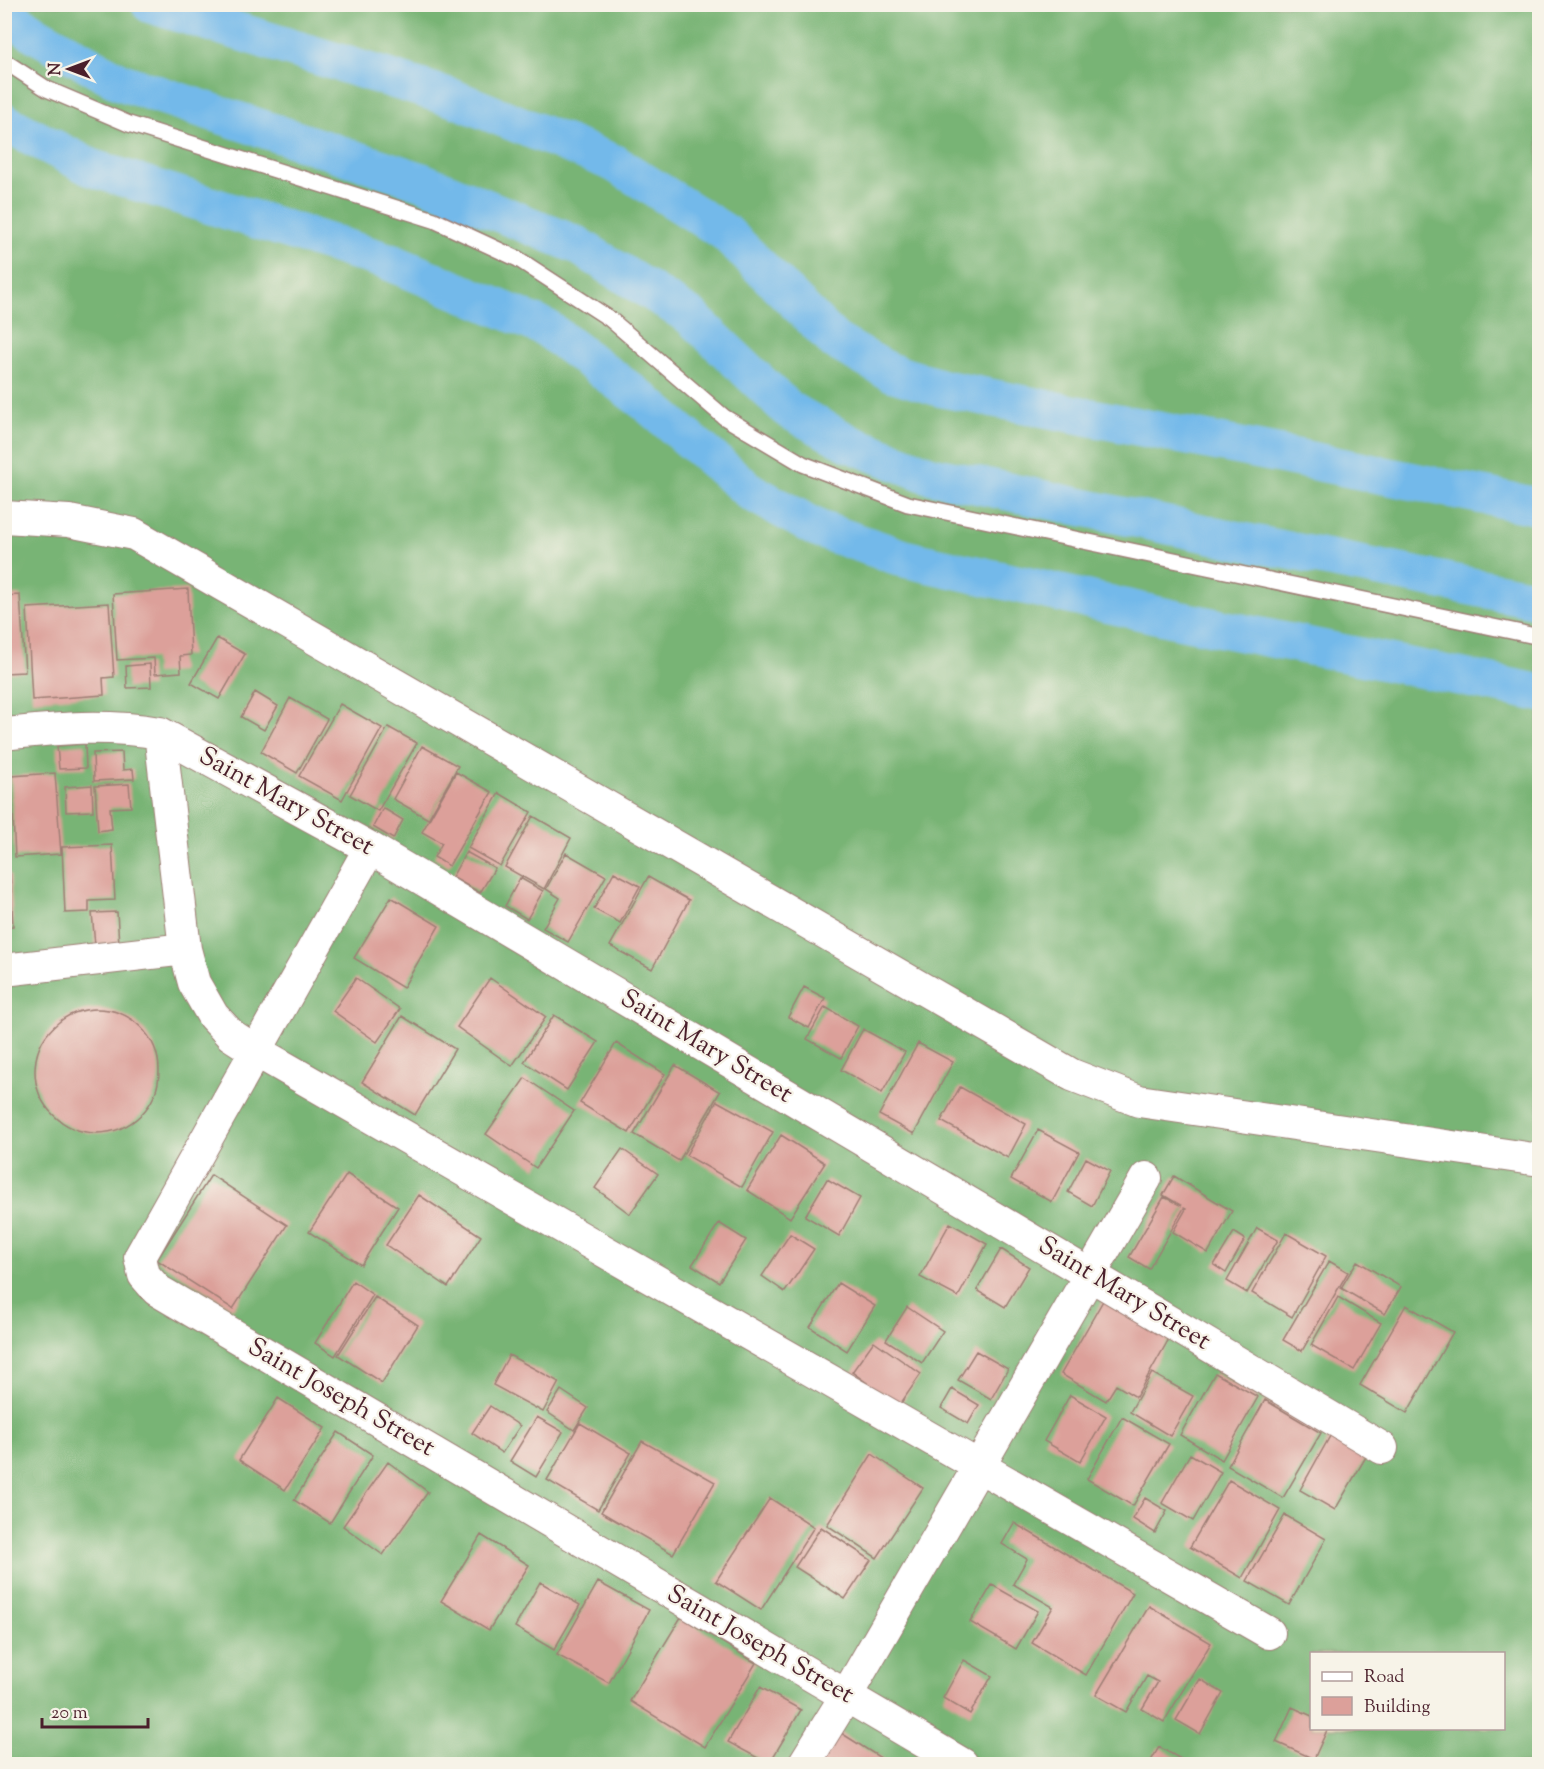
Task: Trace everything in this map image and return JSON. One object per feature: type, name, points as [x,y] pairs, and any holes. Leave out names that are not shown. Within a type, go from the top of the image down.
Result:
[{"type":"street","points":[[4,517],[69,521],[134,534],[1072,1075],[1138,1101],[1539,1160]]},
{"type":"street","name":"Saint Mary Street","points":[[4,734],[93,727],[129,728],[160,733],[370,848],[1382,1448]]},
{"type":"street","points":[[160,733],[185,949],[194,984],[213,1016],[231,1035],[1269,1633]]},
{"type":"street","name":"Saint Joseph Street","points":[[370,848],[140,1257],[144,1275],[157,1290],[962,1764]]},
{"type":"street","points":[[4,970],[185,949]]},
{"type":"street","points":[[804,1764],[846,1696],[1146,1178]]},
{"type":"lane","points":[[4,61],[47,89],[129,124],[434,220],[518,259],[610,318],[724,417],[803,464],[898,500],[920,507],[1539,637]]},
{"type":"green space","points":[[4,5],[1539,5],[1539,1764],[9,1764],[4,1749]]},
{"type":"building","points":[[188,589],[191,655],[180,656],[181,672],[155,674],[154,658],[117,660],[113,594]]},
{"type":"building","points":[[20,595],[25,672],[4,673],[4,596]]},
{"type":"building","points":[[109,603],[114,677],[103,678],[104,695],[32,700],[27,608]]},
{"type":"building","points":[[217,638],[245,654],[219,699],[191,683]]},
{"type":"building","points":[[150,664],[151,687],[127,688],[126,666]]},
{"type":"building","points":[[255,692],[278,706],[264,730],[241,717]]},
{"type":"building","points":[[290,698],[327,719],[297,773],[261,752]]},
{"type":"building","points":[[340,704],[382,728],[342,800],[299,776]]},
{"type":"building","points":[[388,727],[417,743],[378,811],[350,795]]},
{"type":"building","points":[[85,744],[86,768],[59,769],[57,746]]},
{"type":"building","points":[[422,746],[458,766],[428,819],[393,799]]},
{"type":"building","points":[[122,752],[123,770],[133,769],[134,779],[94,781],[93,753]]},
{"type":"building","points":[[456,772],[492,792],[449,866],[434,857],[442,843],[422,832]]},
{"type":"building","points":[[55,773],[61,854],[15,857],[11,776]]},
{"type":"building","points":[[129,784],[131,807],[110,808],[112,829],[98,831],[95,786]]},
{"type":"building","points":[[92,785],[93,811],[66,812],[65,787]]},
{"type":"building","points":[[499,793],[531,812],[500,866],[468,848]]},
{"type":"building","points":[[383,808],[403,820],[393,839],[373,827]]},
{"type":"building","points":[[533,816],[571,838],[544,889],[505,867]]},
{"type":"building","points":[[112,845],[115,900],[89,901],[89,912],[65,913],[62,847]]},
{"type":"building","points":[[466,852],[495,868],[480,893],[452,877]]},
{"type":"building","points":[[566,853],[606,876],[568,942],[543,928],[560,898],[546,889]]},
{"type":"building","points":[[614,872],[640,886],[620,923],[594,909]]},
{"type":"building","points":[[4,874],[10,874],[13,926],[4,927]]},
{"type":"building","points":[[648,877],[689,900],[652,969],[610,946]]},
{"type":"building","points":[[520,878],[543,891],[527,919],[505,906]]},
{"type":"building","points":[[391,897],[439,926],[403,988],[354,958]]},
{"type":"building","points":[[117,912],[119,944],[95,945],[92,913]]},
{"type":"building","points":[[356,978],[400,1009],[377,1042],[333,1011]]},
{"type":"building","points":[[490,978],[546,1017],[512,1066],[457,1027]]},
{"type":"building","points":[[804,987],[825,998],[809,1028],[788,1017]]},
{"type":"building","points":[[825,1007],[858,1026],[841,1058],[807,1039]]},
{"type":"building","points":[[97,1009],[121,1014],[141,1027],[154,1047],[159,1071],[154,1095],[141,1115],[121,1128],[97,1133],[73,1128],[53,1115],[40,1095],[35,1071],[40,1047],[53,1027],[73,1014]]},
{"type":"building","points":[[554,1015],[598,1042],[567,1090],[524,1062]]},
{"type":"building","points":[[402,1016],[455,1049],[415,1115],[362,1082]]},
{"type":"building","points":[[863,1029],[905,1052],[882,1093],[841,1070]]},
{"type":"building","points":[[616,1043],[665,1074],[629,1133],[580,1103]]},
{"type":"building","points":[[918,1043],[953,1062],[914,1134],[879,1115]]},
{"type":"building","points":[[675,1065],[720,1092],[679,1161],[634,1134]]},
{"type":"building","points":[[525,1078],[574,1111],[536,1168],[486,1134]]},
{"type":"building","points":[[960,1087],[1026,1124],[1008,1158],[941,1121]]},
{"type":"building","points":[[717,1101],[773,1132],[742,1187],[686,1155]]},
{"type":"building","points":[[1038,1130],[1079,1152],[1052,1202],[1011,1179]]},
{"type":"building","points":[[781,1135],[825,1163],[790,1218],[747,1190]]},
{"type":"building","points":[[622,1149],[658,1174],[630,1214],[595,1188]]},
{"type":"building","points":[[1086,1158],[1110,1171],[1092,1206],[1068,1192]]},
{"type":"building","points":[[347,1174],[398,1207],[361,1265],[309,1232]]},
{"type":"building","points":[[211,1175],[287,1225],[233,1309],[157,1260]]},
{"type":"building","points":[[1174,1176],[1232,1211],[1208,1253],[1173,1232],[1186,1209],[1184,1208],[1149,1269],[1129,1257],[1164,1197],[1182,1206],[1163,1195]]},
{"type":"building","points":[[827,1179],[860,1198],[839,1236],[805,1216]]},
{"type":"building","points":[[419,1195],[481,1236],[448,1287],[386,1245]]},
{"type":"building","points":[[719,1223],[746,1240],[719,1282],[692,1265]]},
{"type":"building","points":[[950,1223],[987,1244],[958,1297],[920,1277]]},
{"type":"building","points":[[1257,1228],[1278,1240],[1247,1293],[1227,1281]]},
{"type":"building","points":[[1234,1232],[1245,1239],[1226,1273],[1214,1265]]},
{"type":"building","points":[[1286,1233],[1326,1256],[1292,1317],[1252,1293]]},
{"type":"building","points":[[790,1234],[814,1249],[785,1292],[762,1276]]},
{"type":"building","points":[[1001,1249],[1029,1267],[1005,1307],[977,1290]]},
{"type":"building","points":[[1329,1261],[1348,1272],[1302,1351],[1283,1340]]},
{"type":"building","points":[[1357,1261],[1401,1287],[1385,1314],[1341,1288]]},
{"type":"building","points":[[353,1281],[373,1295],[335,1356],[315,1343]]},
{"type":"building","points":[[838,1283],[875,1306],[847,1351],[810,1327]]},
{"type":"building","points":[[375,1297],[418,1325],[382,1383],[338,1355]]},
{"type":"building","points":[[1338,1297],[1381,1323],[1354,1370],[1311,1345]]},
{"type":"building","points":[[1104,1299],[1170,1337],[1136,1397],[1116,1385],[1106,1401],[1061,1374]]},
{"type":"building","points":[[1406,1305],[1453,1332],[1407,1413],[1360,1385]]},
{"type":"building","points":[[907,1307],[943,1331],[922,1363],[886,1340]]},
{"type":"building","points":[[874,1341],[921,1374],[899,1406],[852,1372]]},
{"type":"building","points":[[976,1351],[1008,1369],[991,1399],[958,1380]]},
{"type":"building","points":[[509,1355],[559,1382],[543,1412],[493,1385]]},
{"type":"building","points":[[1152,1373],[1193,1396],[1170,1436],[1130,1412]]},
{"type":"building","points":[[1215,1373],[1258,1397],[1222,1460],[1180,1435]]},
{"type":"building","points":[[952,1389],[979,1405],[968,1424],[941,1408]]},
{"type":"building","points":[[561,1390],[588,1408],[574,1430],[547,1412]]},
{"type":"building","points":[[1070,1395],[1106,1416],[1080,1462],[1044,1441]]},
{"type":"building","points":[[278,1398],[325,1428],[285,1490],[239,1460]]},
{"type":"building","points":[[1265,1400],[1321,1433],[1283,1498],[1228,1466]]},
{"type":"building","points":[[490,1406],[520,1426],[502,1453],[472,1433]]},
{"type":"building","points":[[537,1417],[563,1432],[536,1477],[510,1461]]},
{"type":"building","points":[[1122,1417],[1169,1444],[1133,1506],[1087,1479]]},
{"type":"building","points":[[580,1423],[631,1453],[598,1510],[547,1480]]},
{"type":"building","points":[[1334,1429],[1370,1450],[1335,1510],[1300,1490]]},
{"type":"building","points":[[338,1432],[373,1455],[330,1523],[294,1500]]},
{"type":"building","points":[[642,1441],[715,1482],[673,1554],[601,1512]]},
{"type":"building","points":[[872,1454],[923,1488],[877,1558],[827,1525]]},
{"type":"building","points":[[1190,1454],[1221,1472],[1193,1521],[1162,1503]]},
{"type":"building","points":[[388,1462],[428,1492],[383,1555],[343,1526]]},
{"type":"building","points":[[1229,1480],[1280,1510],[1242,1578],[1190,1547]]},
{"type":"building","points":[[770,1498],[814,1527],[761,1610],[716,1581]]},
{"type":"building","points":[[1145,1498],[1167,1511],[1155,1533],[1133,1519]]},
{"type":"building","points":[[1285,1515],[1326,1539],[1289,1605],[1247,1581]]},
{"type":"building","points":[[1014,1523],[1133,1593],[1086,1675],[1032,1643],[1053,1607],[1013,1584],[1027,1559],[1002,1544]]},
{"type":"building","points":[[821,1527],[871,1560],[845,1599],[795,1567]]},
{"type":"building","points":[[481,1535],[529,1565],[489,1630],[441,1601]]},
{"type":"building","points":[[540,1582],[580,1605],[554,1650],[515,1627]]},
{"type":"building","points":[[598,1582],[649,1610],[609,1683],[557,1655]]},
{"type":"building","points":[[992,1585],[1038,1611],[1016,1649],[970,1622]]},
{"type":"building","points":[[1149,1606],[1211,1643],[1164,1722],[1142,1709],[1158,1682],[1147,1676],[1126,1712],[1096,1695]]},
{"type":"building","points":[[681,1617],[756,1663],[705,1747],[630,1701]]},
{"type":"building","points":[[964,1660],[992,1676],[970,1714],[943,1698]]},
{"type":"building","points":[[1200,1679],[1223,1693],[1200,1734],[1176,1720]]},
{"type":"building","points":[[760,1687],[801,1710],[769,1764],[728,1742]]},
{"type":"building","points":[[1292,1707],[1310,1715],[1310,1730],[1327,1730],[1314,1759],[1276,1742]]},
{"type":"building","points":[[838,1731],[887,1762],[885,1764],[816,1764]]},
{"type":"building","points":[[1159,1747],[1190,1764],[1149,1764]]},
{"type":"waterway","points":[[150,4],[453,98],[614,163],[726,233],[835,341],[890,372],[941,388],[1540,507]]},
{"type":"waterway","points":[[4,13],[37,35],[121,82],[421,181],[577,245],[690,316],[789,410],[851,444],[930,475],[1251,543],[1540,600]]},
{"type":"waterway","points":[[4,122],[92,168],[390,262],[546,328],[645,402],[751,492],[818,529],[906,559],[1180,620],[1540,693]]}]
